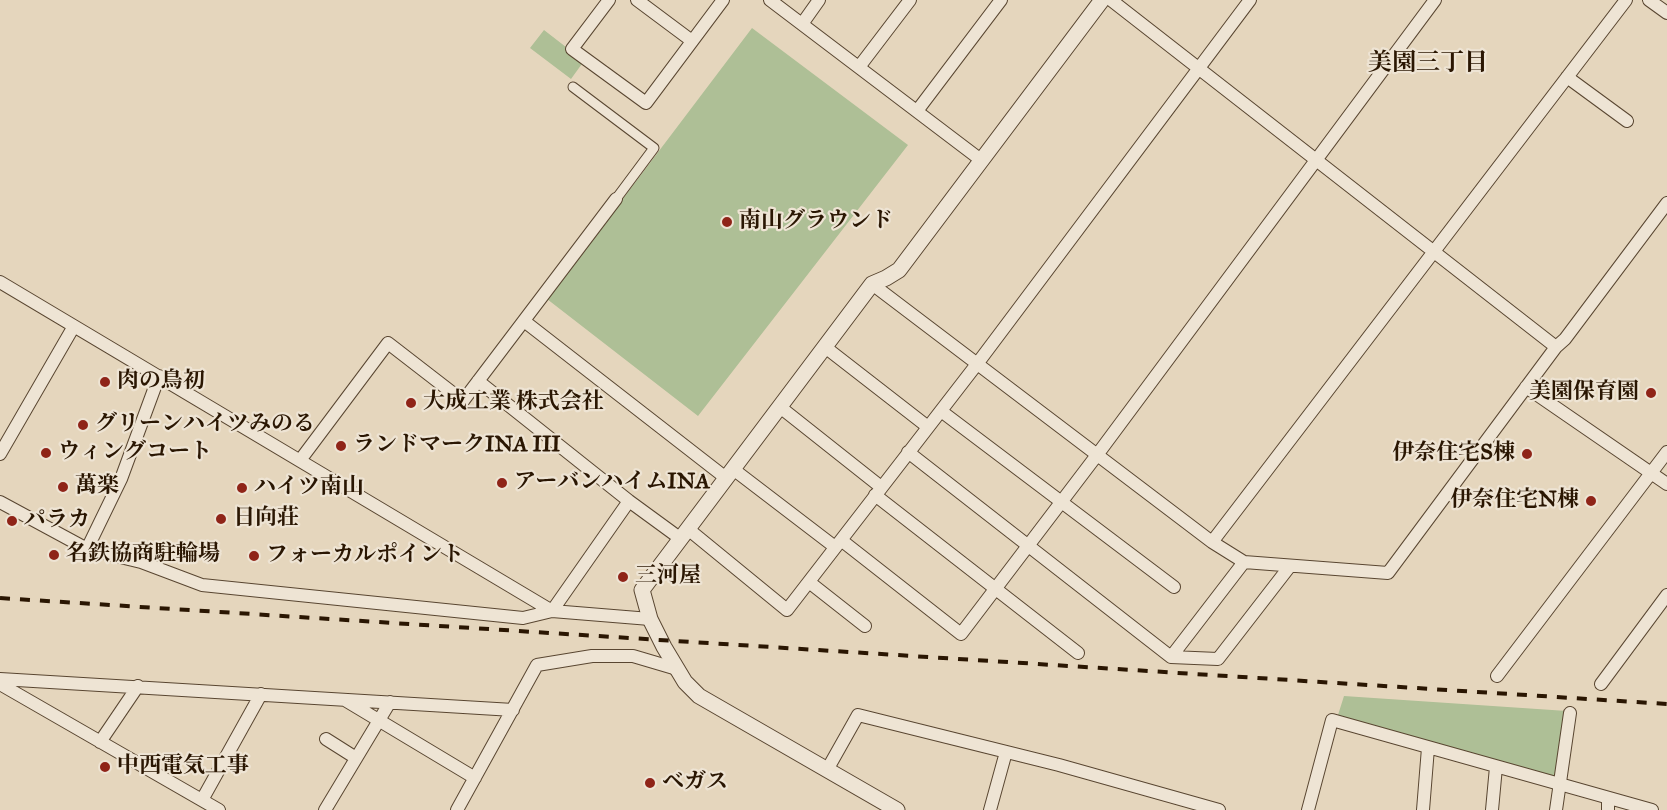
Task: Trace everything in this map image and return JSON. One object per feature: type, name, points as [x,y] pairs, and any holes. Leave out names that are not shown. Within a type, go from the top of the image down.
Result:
[{"type":"street","points":[[609,0],[572,49],[646,103],[723,0]]},
{"type":"street","points":[[637,0],[692,41]]},
{"type":"street","points":[[770,0],[981,160]]},
{"type":"street","points":[[802,24],[819,0]]},
{"type":"street","points":[[859,67],[910,0]]},
{"type":"street","points":[[917,111],[1001,0]]},
{"type":"street","points":[[897,810],[699,696],[685,682],[650,619],[642,590],[872,284],[899,270],[1102,0]]},
{"type":"street","points":[[1111,0],[1556,347]]},
{"type":"street","points":[[478,381],[629,501],[684,534],[787,610],[977,364],[1250,0]]},
{"type":"street","points":[[524,321],[730,473],[838,544],[962,634],[1435,0]]},
{"type":"street","points":[[1212,542],[1626,0]]},
{"type":"street","points":[[1649,0],[1667,13]]},
{"type":"street","points":[[1567,77],[1627,121]]},
{"type":"street","points":[[301,459],[388,343],[463,401],[654,148],[573,87]]},
{"type":"street","points":[[872,284],[1212,542],[1244,562],[1388,573],[1556,347],[1565,339],[1667,204]]},
{"type":"street","points":[[0,282],[301,459],[552,611]]},
{"type":"street","points":[[0,454],[74,326]]},
{"type":"street","points":[[825,347],[928,427]]},
{"type":"street","points":[[87,549],[120,479],[159,376]]},
{"type":"street","points":[[1526,387],[1667,484]]},
{"type":"street","points":[[780,407],[995,590],[1078,653]]},
{"type":"street","points":[[941,411],[1174,587]]},
{"type":"street","points":[[1497,676],[1667,452]]},
{"type":"street","points":[[908,453],[1171,657],[1218,659],[1290,566]]},
{"type":"street","points":[[552,611],[629,501]]},
{"type":"street","points":[[0,502],[87,549],[141,562],[202,585],[523,618],[552,611],[650,619]]},
{"type":"street","points":[[1171,657],[1244,562]]},
{"type":"street","points":[[809,582],[865,626]]},
{"type":"street","points":[[1600,684],[1667,596]]},
{"type":"street","points":[[458,810],[537,665],[592,656],[633,656],[677,669]]},
{"type":"street","points":[[0,679],[513,710]]},
{"type":"street","points":[[0,684],[219,810]]},
{"type":"street","points":[[100,742],[138,686]]},
{"type":"street","points":[[202,800],[261,694]]},
{"type":"street","points":[[343,699],[475,778]]},
{"type":"street","points":[[325,810],[390,702]]},
{"type":"street","points":[[1556,810],[1570,713]]},
{"type":"street","points":[[827,770],[858,715],[1006,752],[1201,807],[1219,810]]},
{"type":"street","points":[[1308,810],[1332,720],[1558,785],[1608,804],[1652,810]]},
{"type":"street","points":[[326,739],[356,758]]},
{"type":"street","points":[[1423,810],[1428,748]]},
{"type":"street","points":[[990,810],[1006,752]]},
{"type":"street","points":[[1492,810],[1496,767]]},
{"type":"green space","name":"南山グラウンド","points":[[752,28],[908,145],[698,416],[547,299]]},
{"type":"green space","points":[[544,30],[584,61],[571,79],[530,48]]},
{"type":"green space","points":[[1344,696],[1567,711],[1556,777],[1551,780],[1342,720],[1338,715]]},
{"type":"railway","points":[[0,598],[1667,704]]},
{"type":"place","name":"南山グラウンド","points":[[727,222]]},
{"type":"place","name":"肉の鳥初","points":[[105,382]]},
{"type":"place","name":"美園保育園","points":[[1651,393]]},
{"type":"place","name":"大成工業 株式会社","points":[[411,403]]},
{"type":"place","name":"グリーンハイツみのる","points":[[83,425]]},
{"type":"place","name":"ランドマークINA III","points":[[341,446]]},
{"type":"place","name":"ウィングコート","points":[[46,453]]},
{"type":"place","name":"伊奈住宅S棟","points":[[1527,454]]},
{"type":"place","name":"アーバンハイムINA","points":[[502,483]]},
{"type":"place","name":"萬楽","points":[[63,487]]},
{"type":"place","name":"ハイツ南山","points":[[242,488]]},
{"type":"place","name":"伊奈住宅N棟","points":[[1591,501]]},
{"type":"place","name":"日向荘","points":[[221,519]]},
{"type":"place","name":"パラカ","points":[[12,521]]},
{"type":"place","name":"名鉄協商駐輪場","points":[[54,555]]},
{"type":"place","name":"フォーカルポイント","points":[[254,556]]},
{"type":"place","name":"三河屋","points":[[623,577]]},
{"type":"place","name":"中西電気工事","points":[[105,767]]},
{"type":"place","name":"ベガス","points":[[650,783]]},
{"type":"district","name":"美園三丁目","points":[[1428,64]]}]
